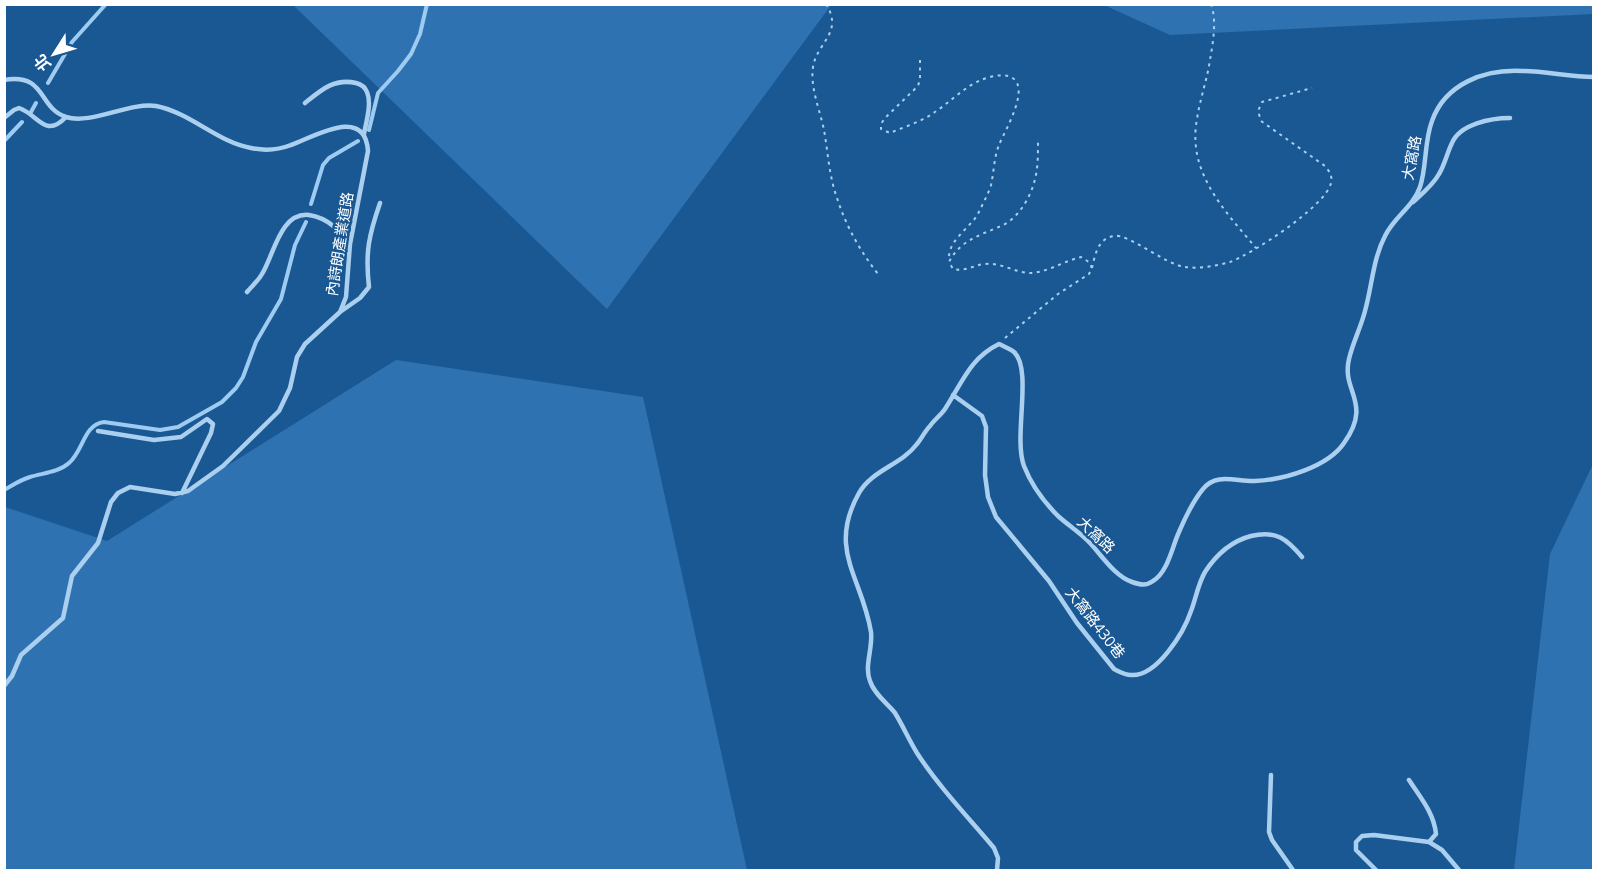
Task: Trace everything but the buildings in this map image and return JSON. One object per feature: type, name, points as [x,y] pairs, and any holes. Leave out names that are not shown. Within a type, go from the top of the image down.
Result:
[{"type":"lane","name":"大窩路","points":[[999,344],[1014,352],[1021,364],[1023,380],[1020,442],[1023,463],[1032,483],[1057,514],[1129,581],[1143,585],[1156,580],[1166,566],[1192,506],[1203,488],[1210,482],[1221,478],[1256,481],[1287,475],[1330,459],[1344,445],[1355,424],[1357,413],[1348,371],[1349,359],[1366,309],[1384,237],[1394,221],[1412,204],[1420,187],[1431,124],[1439,104],[1457,87],[1482,75],[1520,70],[1593,77]]},
{"type":"lane","points":[[4,80],[15,78],[28,80],[37,87],[55,110],[66,117],[81,118],[127,108],[155,106],[195,121],[224,139],[249,148],[270,151],[331,129],[344,127],[362,132]]},
{"type":"lane","name":"內詩朗產業道路","points":[[182,492],[203,482],[223,466],[279,411],[286,398],[297,357],[305,344],[340,312],[348,288],[350,244],[368,151],[367,141],[362,132],[369,105],[367,92],[361,84],[336,82],[305,103]]},
{"type":"lane","points":[[4,118],[19,108],[52,127],[58,125],[66,117]]},
{"type":"lane","points":[[1412,204],[1432,185],[1441,171],[1452,141],[1459,133],[1469,127],[1498,118],[1510,118]]},
{"type":"lane","points":[[340,312],[360,298],[369,286],[366,259],[380,203]]},
{"type":"lane","points":[[247,292],[263,273],[283,230],[291,219],[302,214],[318,216],[339,230],[350,244]]},
{"type":"lane","points":[[997,870],[998,858],[994,848],[931,772],[894,713],[869,681],[867,672],[871,634],[866,612],[845,552],[844,537],[853,504],[860,491],[870,479],[911,452],[944,411],[971,365],[985,351],[999,344]]},
{"type":"lane","name":"大窩路430巷","points":[[953,395],[982,416],[986,428],[985,475],[988,497],[996,516],[1114,669],[1133,675],[1145,672],[1156,664],[1181,634],[1205,573],[1219,553],[1243,538],[1274,534],[1290,543],[1302,557]]},
{"type":"lane","points":[[4,686],[12,676],[21,655],[63,618],[72,576],[98,543],[111,502],[118,493],[130,487],[175,494],[182,492],[211,433],[213,424],[207,419],[181,437],[154,441],[98,431]]},
{"type":"lane","points":[[1271,775],[1269,832],[1293,870]]},
{"type":"lane","points":[[1408,780],[1426,805],[1435,824],[1436,834],[1429,842]]},
{"type":"lane","points":[[1376,870],[1356,850],[1356,842],[1362,836],[1374,835],[1429,842],[1442,850],[1459,870]]},
{"type":"path","points":[[826,4],[831,12],[833,24],[830,36],[818,52],[813,67],[814,92],[824,130],[836,196],[848,227],[864,256],[878,274]]},
{"type":"path","points":[[1211,4],[1214,38],[1197,119],[1195,148],[1199,167],[1209,187],[1256,248]]},
{"type":"path","points":[[920,60],[918,86],[885,118],[881,124],[884,132],[890,133],[930,116],[981,80],[1002,75],[1011,76],[1017,82],[1019,90],[1009,126],[996,155],[990,187],[972,225],[952,245],[949,252],[949,262],[953,269],[961,271],[985,264],[1001,265],[1030,273],[1044,271],[1080,257],[1089,262],[1092,268]]},
{"type":"path","points":[[999,344],[1058,294],[1089,274],[1101,242],[1110,236],[1120,235],[1170,263],[1185,267],[1205,268],[1232,261],[1293,225],[1331,185],[1331,174],[1324,166],[1261,121],[1258,111],[1262,102],[1312,88]]},
{"type":"path","points":[[949,262],[953,254],[964,244],[986,231],[1010,222],[1019,212],[1036,178],[1038,142]]},
{"type":"shaded area","points":[[1593,4],[1593,14],[1170,35],[1104,5]]},
{"type":"shaded area","points":[[293,5],[831,5],[607,309]]},
{"type":"shaded area","points":[[396,360],[643,397],[747,870],[5,870],[5,507],[107,541]]},
{"type":"shaded area","points":[[1593,464],[1593,870],[1514,870],[1550,554]]},
{"type":"waterway","points":[[48,83],[72,42],[106,4]]},
{"type":"waterway","points":[[369,130],[378,93],[411,54],[420,34],[427,4]]},
{"type":"waterway","points":[[31,112],[36,103]]},
{"type":"waterway","points":[[4,141],[22,122]]},
{"type":"waterway","points":[[311,204],[323,165],[329,158],[358,141]]},
{"type":"waterway","points":[[4,490],[26,478],[65,466],[74,458],[88,433],[97,424],[104,422],[160,430],[178,427],[222,402],[243,377],[256,342],[281,299],[295,245],[306,222]]}]
